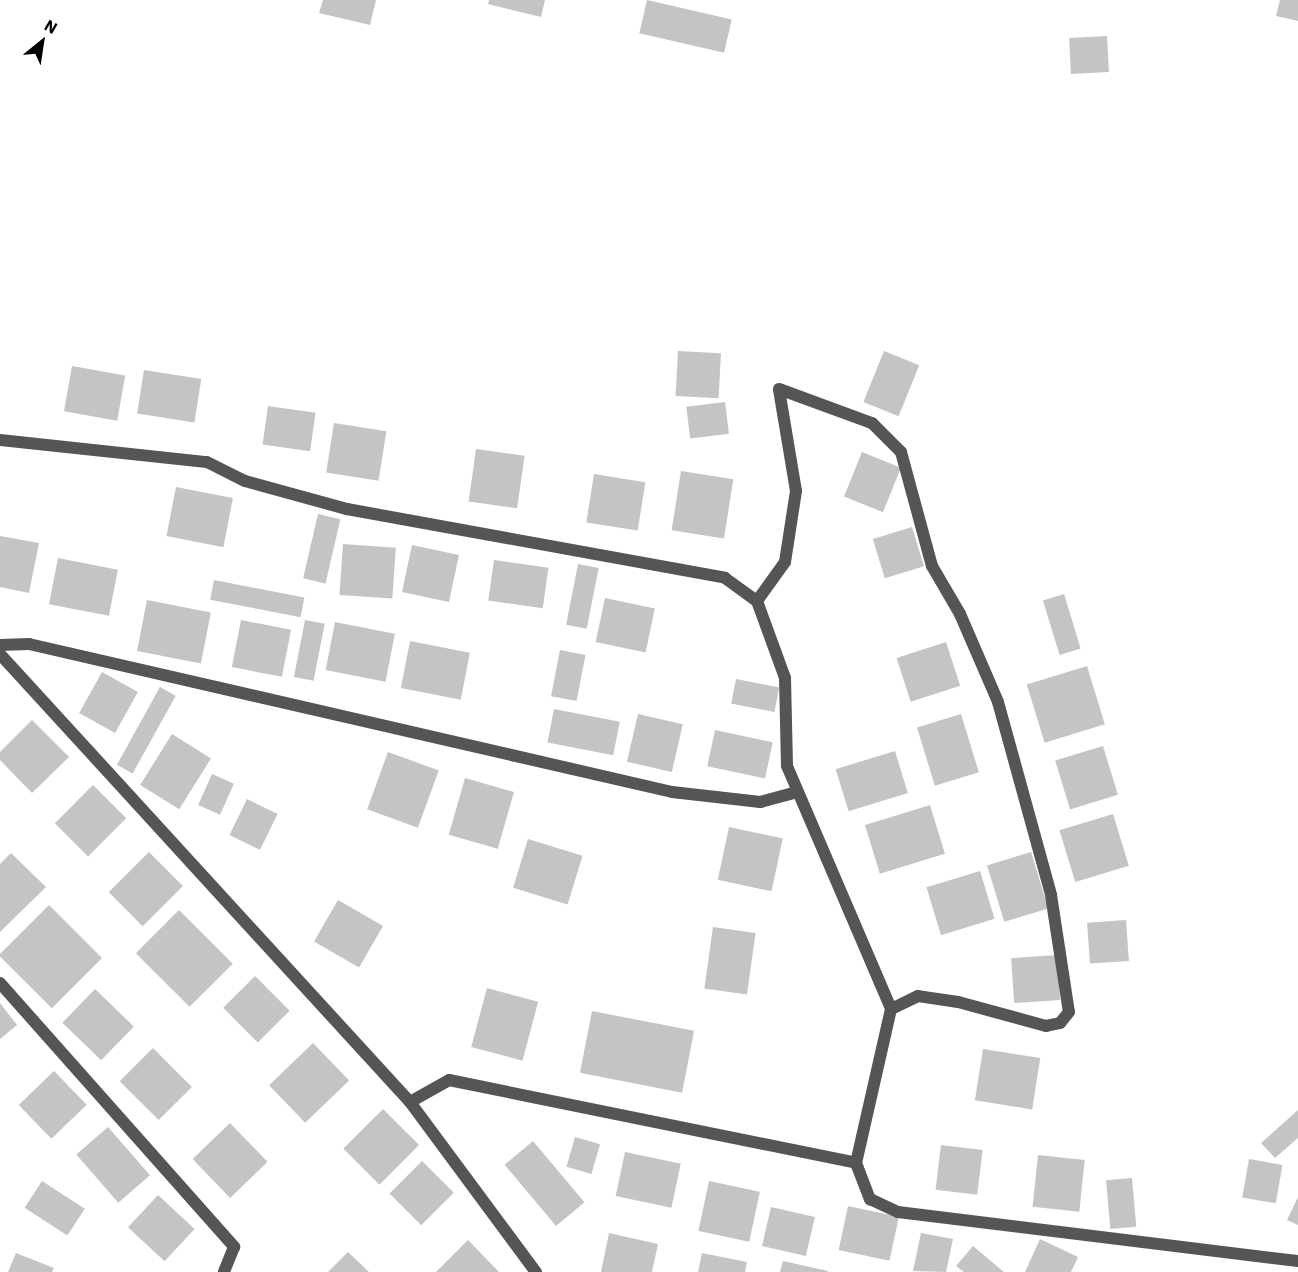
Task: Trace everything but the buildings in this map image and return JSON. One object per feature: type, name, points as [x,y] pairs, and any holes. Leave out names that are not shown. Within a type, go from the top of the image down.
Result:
[{"type":"street","points":[[757,601],[785,562],[796,491],[779,389],[872,423],[902,452],[932,566],[960,614],[998,702],[1052,895],[1069,1012],[1060,1023],[1046,1026],[958,1002],[918,996],[891,1009]]},
{"type":"street","points":[[0,440],[207,462],[244,481],[347,509],[725,578],[757,601],[785,678],[787,766],[891,1009],[856,1164],[870,1199],[898,1212],[1298,1262]]},
{"type":"street","points":[[0,645],[29,644],[672,792],[760,802],[797,792]]},
{"type":"street","points":[[0,654],[410,1102],[536,1272]]},
{"type":"street","points":[[0,983],[234,1247],[224,1272]]},
{"type":"street","points":[[410,1102],[449,1080],[856,1164]]}]
